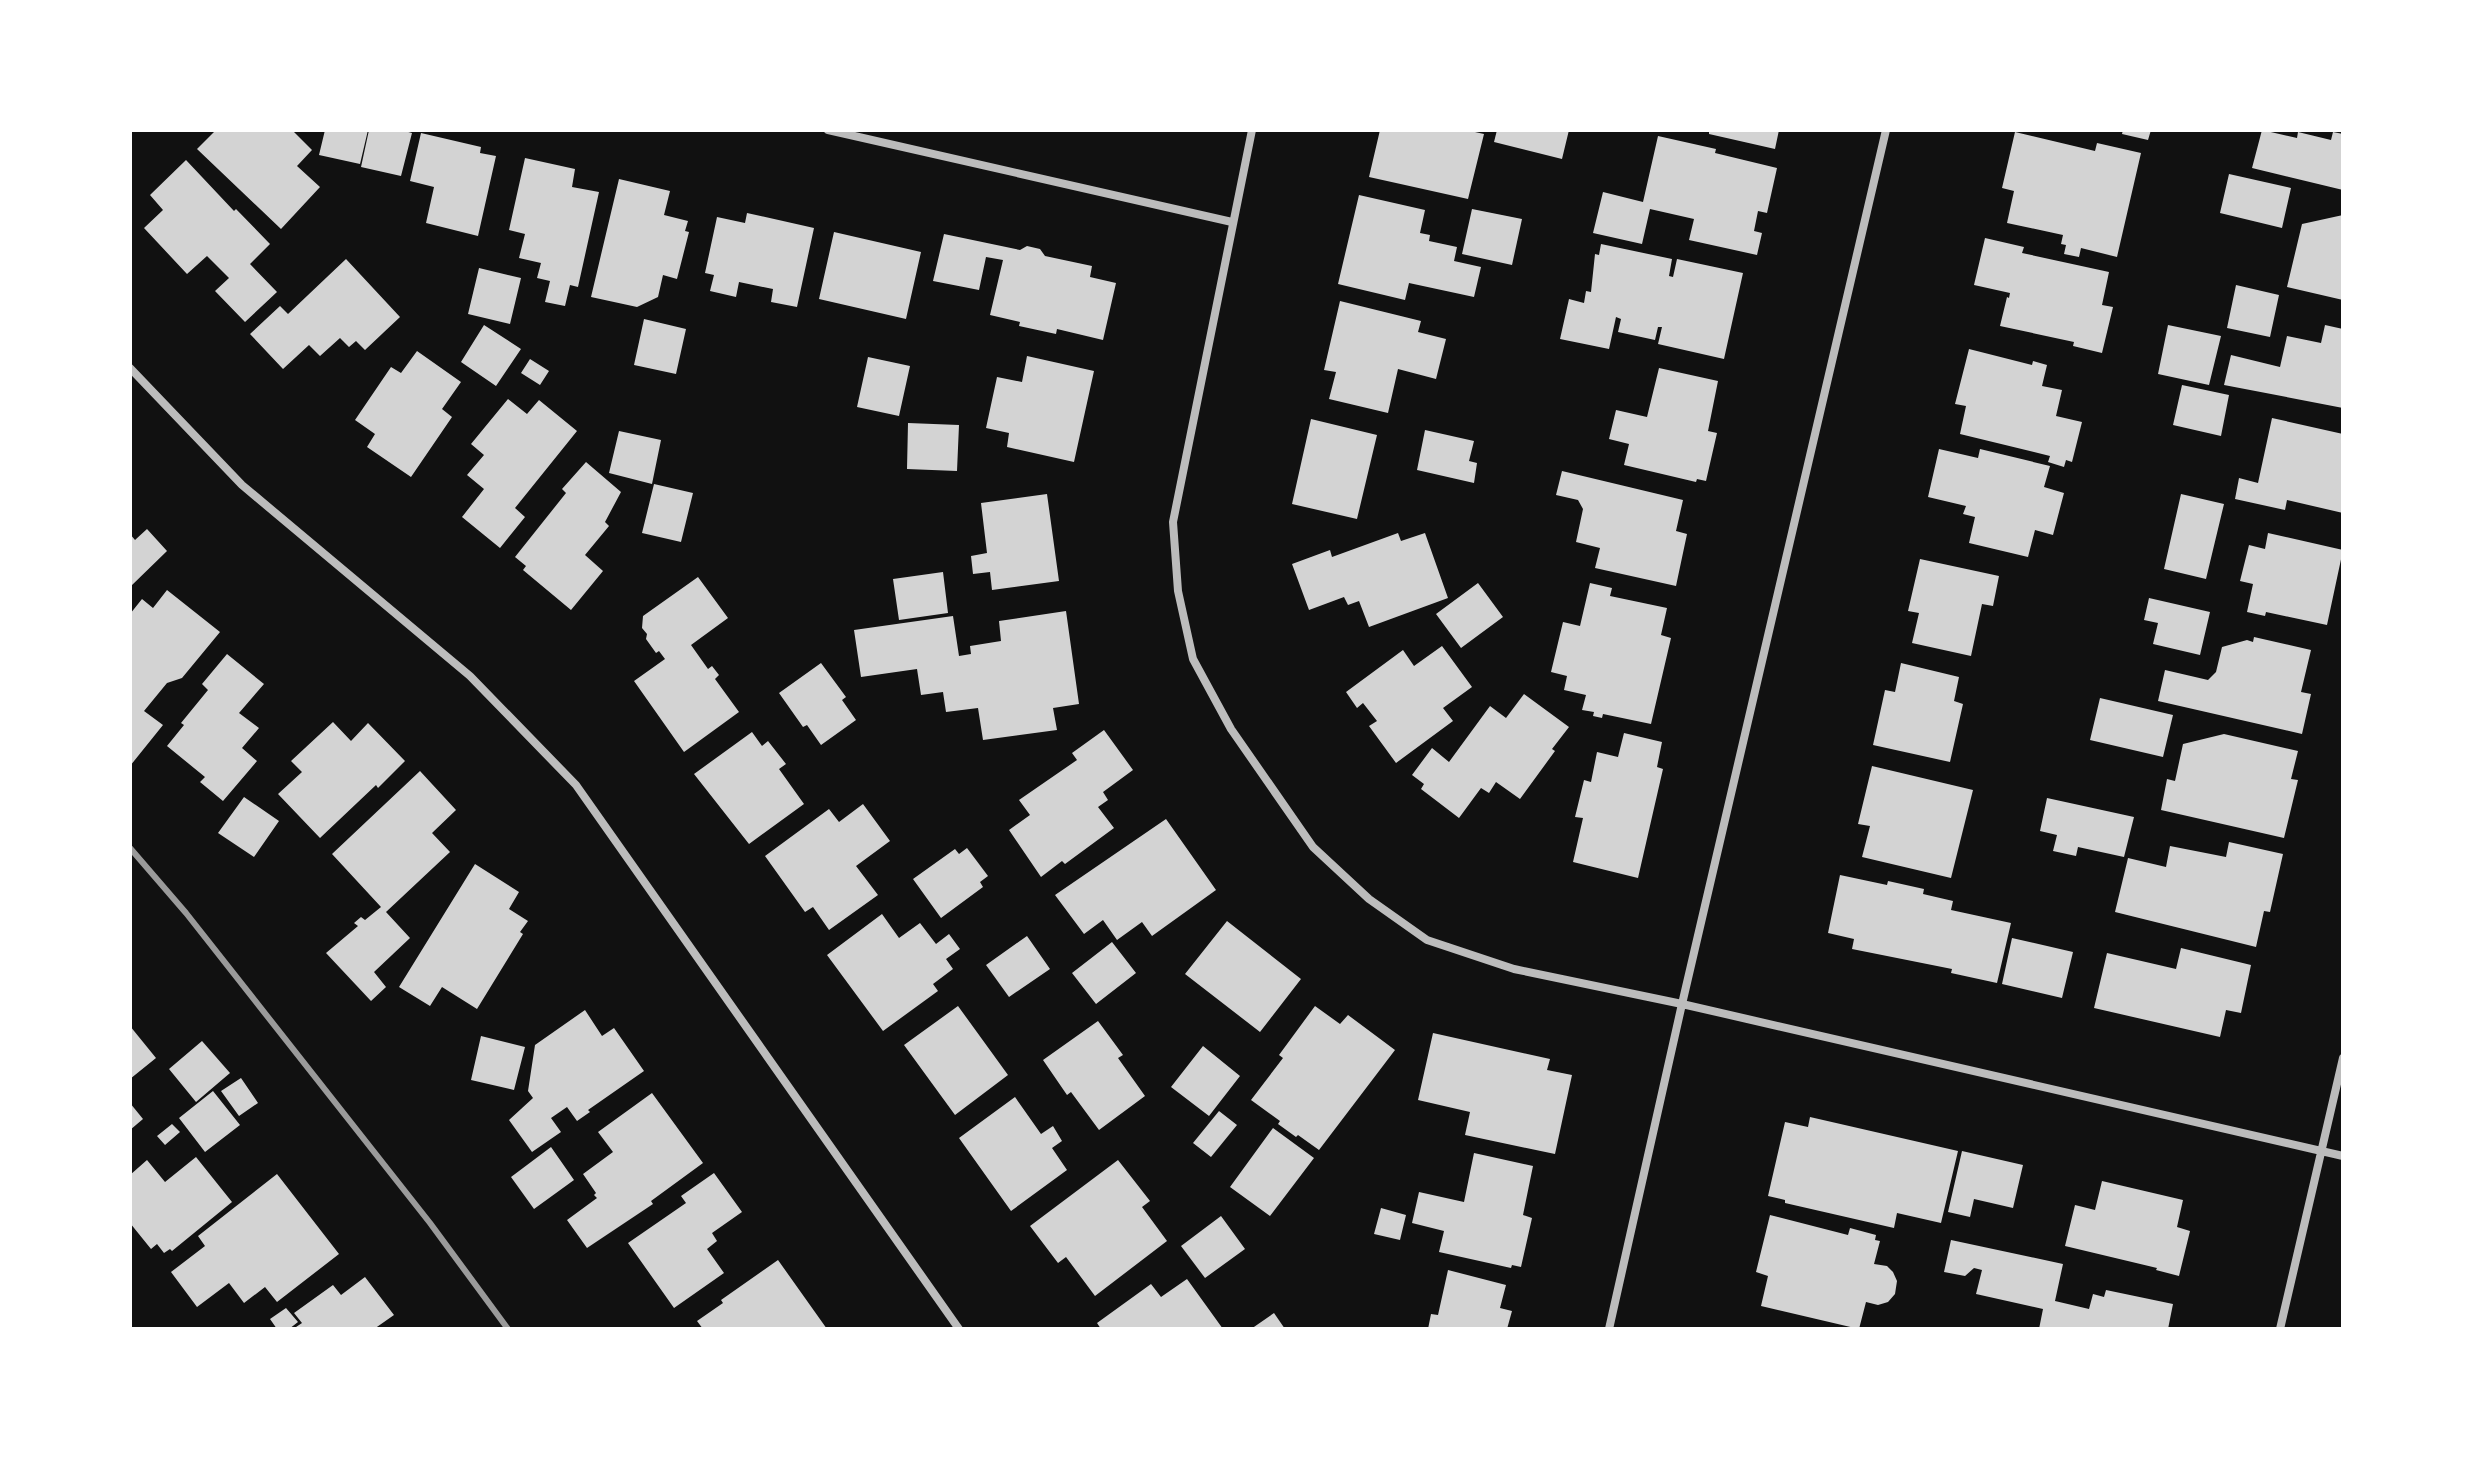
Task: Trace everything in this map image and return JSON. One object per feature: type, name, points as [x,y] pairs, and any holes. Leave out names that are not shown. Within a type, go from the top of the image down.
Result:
[{"type":"street","points":[[828,130],[1232,222]]},
{"type":"street","points":[[1252,130],[1173,522],[1178,591],[1193,659],[1231,729],[1313,847],[1369,899],[1427,940],[1514,969],[1682,1004],[2343,1156]]},
{"type":"street","points":[[1609,1329],[1886,130]]},
{"type":"street","points":[[130,368],[242,485],[470,676],[576,785],[959,1329]]},
{"type":"street","points":[[2280,1329],[2343,1058]]},
{"type":"building","points":[[216,130],[292,130],[312,150],[297,166],[320,187],[281,229],[197,149]]},
{"type":"building","points":[[325,130],[368,130],[360,164],[319,155]]},
{"type":"building","points":[[369,130],[412,133],[401,176],[361,167]]},
{"type":"building","points":[[1380,130],[1466,130],[1484,134],[1468,199],[1369,177]]},
{"type":"building","points":[[1497,130],[1569,130],[1562,159],[1494,142]]},
{"type":"building","points":[[1709,130],[1779,130],[1775,149],[1709,134]]},
{"type":"building","points":[[2123,130],[2151,130],[2148,140],[2122,134]]},
{"type":"building","points":[[2262,130],[2297,138],[2298,132],[2331,140],[2333,132],[2343,134],[2343,190],[2252,168]]},
{"type":"building","points":[[2015,132],[2095,151],[2097,143],[2141,153],[2117,257],[2081,248],[2079,257],[2064,254],[2066,245],[2061,244],[2063,235],[2007,223],[2014,191],[2002,188]]},
{"type":"building","points":[[421,133],[481,147],[480,153],[496,156],[478,236],[426,223],[434,187],[410,181]]},
{"type":"building","points":[[1658,136],[1716,149],[1715,153],[1777,168],[1767,213],[1758,211],[1754,231],[1762,233],[1757,255],[1689,240],[1694,219],[1650,209],[1642,244],[1593,233],[1603,192],[1643,202]]},
{"type":"building","points":[[525,158],[575,169],[572,187],[599,192],[578,287],[570,285],[565,306],[545,302],[550,281],[537,278],[541,263],[519,258],[525,234],[509,230]]},
{"type":"building","points":[[186,160],[270,244],[250,264],[277,292],[245,322],[215,291],[229,278],[207,256],[187,274],[144,228],[163,210],[150,195]]},
{"type":"building","points":[[2229,174],[2291,188],[2282,228],[2220,213]]},
{"type":"building","points":[[619,179],[670,191],[664,215],[688,221],[685,231],[689,232],[677,279],[663,275],[658,297],[637,307],[591,297]]},
{"type":"building","points":[[1359,195],[1425,210],[1420,233],[1430,235],[1429,241],[1457,247],[1454,261],[1481,267],[1474,297],[1409,283],[1405,300],[1338,284]]},
{"type":"building","points":[[1472,209],[1522,219],[1512,265],[1462,254]]},
{"type":"building","points":[[747,213],[814,228],[797,307],[771,302],[773,289],[739,282],[736,297],[710,291],[714,275],[705,273],[717,217],[745,223]]},
{"type":"building","points":[[2343,215],[2343,300],[2287,287],[2302,224]]},
{"type":"building","points":[[834,232],[921,252],[906,319],[819,299]]},
{"type":"building","points":[[944,234],[1020,250],[1027,246],[1040,249],[1045,256],[1092,266],[1090,277],[1116,283],[1103,340],[1057,329],[1056,334],[1019,326],[1020,322],[990,315],[1003,260],[986,257],[979,290],[933,281]]},
{"type":"building","points":[[1985,238],[2024,247],[2022,253],[2109,272],[2102,305],[2113,307],[2102,353],[2073,346],[2074,342],[2000,326],[2010,293],[1974,285]]},
{"type":"building","points":[[1601,244],[1672,259],[1669,276],[1673,277],[1677,259],[1743,273],[1724,359],[1658,344],[1662,327],[1658,327],[1655,340],[1618,332],[1621,319],[1616,317],[1609,349],[1560,339],[1569,299],[1584,303],[1586,291],[1591,292],[1595,254],[1599,255]]},
{"type":"building","points":[[346,259],[400,317],[365,350],[356,341],[349,347],[340,338],[320,356],[309,345],[283,369],[250,334],[280,306],[288,314]]},
{"type":"building","points":[[479,268],[521,278],[510,324],[468,314]]},
{"type":"building","points":[[2236,285],[2279,295],[2270,337],[2227,328]]},
{"type":"building","points":[[1340,301],[1421,321],[1418,332],[1446,339],[1436,379],[1398,369],[1388,413],[1329,399],[1336,372],[1324,370]]},
{"type":"building","points":[[644,319],[686,329],[676,374],[634,365]]},
{"type":"building","points":[[484,325],[521,349],[496,386],[461,362]]},
{"type":"building","points":[[2168,325],[2221,336],[2209,385],[2158,374]]},
{"type":"building","points":[[2325,325],[2343,329],[2343,408],[2224,385],[2231,355],[2280,367],[2287,336],[2321,343]]},
{"type":"building","points":[[1969,349],[2032,365],[2033,361],[2047,365],[2042,386],[2062,390],[2056,416],[2082,422],[2072,462],[2066,460],[2064,467],[2048,462],[2050,456],[1960,434],[1966,406],[1955,404]]},
{"type":"building","points":[[417,351],[461,382],[442,409],[452,417],[411,477],[367,447],[375,434],[355,420],[391,367],[401,373]]},
{"type":"building","points":[[1027,356],[1094,371],[1074,462],[1007,447],[1009,433],[986,428],[997,377],[1022,382]]},
{"type":"building","points":[[868,357],[910,366],[899,416],[857,407]]},
{"type":"building","points":[[530,359],[549,371],[540,385],[521,373]]},
{"type":"building","points":[[1659,368],[1718,381],[1708,431],[1717,433],[1706,481],[1697,479],[1696,482],[1624,465],[1629,444],[1609,439],[1616,410],[1647,417]]},
{"type":"building","points":[[2182,385],[2229,395],[2221,436],[2173,425]]},
{"type":"building","points":[[508,399],[527,414],[539,400],[577,431],[515,508],[525,517],[500,548],[462,517],[484,489],[467,475],[484,455],[471,444]]},
{"type":"building","points":[[2272,418],[2343,434],[2343,513],[2287,500],[2285,510],[2235,499],[2239,478],[2258,483]]},
{"type":"building","points":[[1311,419],[1377,435],[1357,519],[1292,504]]},
{"type":"building","points":[[908,423],[959,425],[957,471],[907,469]]},
{"type":"building","points":[[1425,430],[1474,441],[1469,461],[1477,463],[1474,483],[1417,470]]},
{"type":"building","points":[[619,431],[661,440],[652,484],[609,473]]},
{"type":"building","points":[[1939,449],[1978,458],[1980,449],[2050,466],[2044,487],[2064,493],[2053,535],[2035,530],[2028,557],[1969,543],[1975,517],[1963,514],[1966,506],[1928,497]]},
{"type":"building","points":[[586,462],[621,492],[605,522],[609,526],[585,555],[603,571],[571,610],[523,570],[526,566],[515,557],[566,493],[562,489]]},
{"type":"building","points":[[1562,471],[1683,500],[1676,531],[1687,534],[1676,586],[1595,568],[1600,548],[1576,542],[1583,509],[1578,500],[1556,495]]},
{"type":"building","points":[[654,484],[693,493],[681,542],[642,533]]},
{"type":"building","points":[[1047,494],[1059,581],[992,590],[990,572],[973,574],[971,556],[987,553],[981,503]]},
{"type":"building","points":[[2181,494],[2224,504],[2206,579],[2164,569]]},
{"type":"building","points":[[147,529],[167,551],[130,587],[130,534],[135,540]]},
{"type":"building","points":[[1398,533],[1401,541],[1425,533],[1448,598],[1369,627],[1359,601],[1348,605],[1344,597],[1309,610],[1292,564],[1330,550],[1332,557]]},
{"type":"building","points":[[2268,533],[2343,550],[2327,625],[2266,612],[2265,616],[2247,612],[2253,584],[2240,581],[2249,545],[2265,549]]},
{"type":"building","points":[[1920,559],[1999,576],[1993,606],[1982,604],[1971,656],[1912,643],[1919,613],[1908,611]]},
{"type":"building","points":[[943,572],[948,613],[899,620],[893,579]]},
{"type":"building","points":[[698,577],[728,618],[691,645],[708,669],[712,666],[719,675],[715,679],[739,712],[684,752],[634,681],[665,659],[646,639],[647,634],[642,628],[643,616]]},
{"type":"building","points":[[1478,583],[1503,617],[1461,648],[1436,614]]},
{"type":"building","points":[[1590,583],[1612,588],[1610,596],[1667,608],[1661,635],[1671,638],[1651,724],[1603,714],[1602,718],[1593,716],[1594,712],[1582,710],[1586,695],[1564,690],[1567,676],[1551,672],[1563,622],[1580,626]]},
{"type":"building","points":[[167,590],[220,632],[182,678],[167,683],[144,711],[163,725],[130,766],[130,614],[142,599],[153,608]]},
{"type":"building","points":[[2149,598],[2210,612],[2200,655],[2153,644],[2158,623],[2144,620]]},
{"type":"building","points":[[1066,611],[1079,704],[1053,708],[1057,730],[983,740],[978,708],[946,712],[943,692],[921,695],[917,669],[861,677],[854,630],[953,616],[959,656],[971,654],[970,646],[1001,641],[999,621]]},
{"type":"building","points":[[2254,637],[2311,650],[2301,692],[2311,694],[2302,734],[2158,701],[2165,670],[2208,680],[2216,672],[2222,647],[2247,640],[2253,642]]},
{"type":"building","points":[[1442,646],[1472,687],[1443,708],[1453,721],[1396,763],[1369,726],[1377,721],[1363,703],[1357,708],[1346,692],[1403,650],[1414,666]]},
{"type":"building","points":[[227,654],[264,684],[239,713],[259,728],[242,748],[257,761],[223,801],[200,782],[205,777],[167,746],[208,690],[202,684]]},
{"type":"building","points":[[821,663],[846,697],[842,700],[856,720],[821,745],[807,725],[803,727],[779,693]]},
{"type":"building","points":[[1901,663],[1959,677],[1954,701],[1963,704],[1950,762],[1873,745],[1885,690],[1895,692]]},
{"type":"building","points":[[1524,694],[1569,727],[1520,799],[1496,782],[1489,793],[1481,788],[1459,818],[1421,789],[1424,784],[1412,775],[1432,748],[1449,762],[1490,706],[1506,718]]},
{"type":"building","points":[[2100,698],[2173,715],[2163,757],[2090,740]]},
{"type":"building","points":[[333,722],[351,741],[368,723],[405,761],[320,838],[278,794],[302,772],[291,761]]},
{"type":"building","points":[[1104,730],[1133,770],[1103,792],[1108,800],[1098,807],[1114,828],[1065,864],[1062,861],[1041,877],[1009,830],[1030,815],[1019,800],[1077,760],[1072,753]]},
{"type":"building","points":[[752,732],[762,746],[768,741],[786,764],[779,769],[804,804],[749,844],[694,774]]},
{"type":"building","points":[[1624,733],[1662,742],[1657,767],[1663,769],[1638,878],[1573,862],[1583,818],[1575,817],[1584,780],[1591,782],[1597,752],[1618,757]]},
{"type":"building","points":[[2224,734],[2298,751],[2291,779],[2298,780],[2284,838],[2161,810],[2167,779],[2175,781],[2183,744]]},
{"type":"building","points":[[1872,766],[1973,790],[1951,878],[1862,857],[1870,826],[1858,824]]},
{"type":"building","points":[[420,771],[456,810],[432,833],[450,852],[386,912],[410,938],[374,972],[386,987],[371,1001],[326,953],[358,926],[354,923],[361,917],[365,920],[381,907],[332,854]]},
{"type":"building","points":[[244,797],[279,821],[254,857],[218,833]]},
{"type":"building","points":[[2047,798],[2134,817],[2124,857],[2078,847],[2076,856],[2053,851],[2057,835],[2040,831]]},
{"type":"building","points":[[863,804],[890,841],[856,866],[878,895],[829,930],[813,907],[805,912],[765,856],[829,809],[839,822]]},
{"type":"building","points":[[1166,819],[1216,890],[1152,936],[1142,922],[1117,940],[1103,920],[1084,934],[1055,895]]},
{"type":"building","points":[[2229,842],[2283,854],[2270,912],[2264,911],[2256,947],[2115,912],[2128,858],[2166,867],[2170,846],[2226,857]]},
{"type":"building","points":[[967,848],[988,876],[980,882],[983,887],[941,918],[913,879],[955,849],[959,854]]},
{"type":"building","points":[[475,864],[519,892],[509,909],[528,921],[477,1009],[442,987],[430,1006],[399,987]]},
{"type":"building","points":[[1840,875],[1924,889],[1923,894],[1953,901],[1951,910],[2011,923],[1997,983],[1951,973],[1952,969],[1852,949],[1854,939],[1828,933]]},
{"type":"building","points":[[882,914],[899,938],[920,923],[936,944],[949,934],[960,949],[946,959],[953,969],[933,984],[938,991],[883,1031],[827,955]]},
{"type":"building","points":[[1227,921],[1301,979],[1260,1032],[1185,974]]},
{"type":"building","points":[[1027,936],[1050,969],[1009,997],[986,965]]},
{"type":"building","points":[[2012,938],[2073,952],[2062,998],[2002,984]]},
{"type":"building","points":[[1112,942],[1136,973],[1096,1004],[1072,973]]},
{"type":"building","points":[[2181,948],[2251,965],[2241,1013],[2226,1010],[2220,1037],[2094,1008],[2107,953],[2176,969]]},
{"type":"building","points":[[958,1006],[1008,1075],[955,1115],[904,1045]]},
{"type":"building","points":[[1315,1006],[1340,1024],[1348,1015],[1395,1050],[1319,1150],[1278,1124],[1280,1121],[1251,1100],[1283,1058],[1279,1055]]},
{"type":"building","points":[[585,1010],[602,1036],[614,1028],[644,1071],[577,1121],[567,1107],[551,1118],[561,1132],[532,1152],[509,1120],[533,1098],[528,1091],[535,1045]]},
{"type":"building","points":[[1098,1021],[1123,1055],[1118,1058],[1145,1096],[1099,1130],[1071,1092],[1067,1095],[1043,1060]]},
{"type":"building","points":[[130,1026],[156,1058],[130,1079]]},
{"type":"building","points":[[1433,1033],[1550,1059],[1547,1070],[1572,1075],[1555,1154],[1465,1135],[1470,1112],[1418,1100]]},
{"type":"building","points":[[481,1036],[525,1047],[514,1090],[471,1080]]},
{"type":"building","points":[[202,1041],[230,1073],[196,1102],[169,1069]]},
{"type":"building","points":[[1203,1046],[1240,1076],[1209,1116],[1171,1087]]},
{"type":"building","points":[[241,1078],[258,1103],[239,1116],[221,1091]]},
{"type":"building","points":[[213,1091],[240,1125],[205,1152],[179,1118]]},
{"type":"building","points":[[652,1093],[703,1163],[651,1201],[653,1204],[587,1248],[567,1220],[597,1198],[583,1174],[613,1152],[598,1132]]},
{"type":"building","points":[[1015,1097],[1041,1134],[1053,1126],[1062,1141],[1052,1148],[1067,1170],[1011,1211],[959,1138]]},
{"type":"building","points":[[130,1103],[143,1119],[130,1130]]},
{"type":"building","points":[[1219,1111],[1237,1125],[1211,1157],[1193,1143]]},
{"type":"building","points":[[1810,1117],[1958,1151],[1941,1223],[1897,1213],[1894,1228],[1785,1203],[1785,1200],[1768,1196],[1785,1122],[1808,1127]]},
{"type":"building","points":[[172,1124],[180,1132],[165,1145],[157,1136]]},
{"type":"building","points":[[1273,1128],[1314,1158],[1270,1216],[1230,1187]]},
{"type":"building","points":[[551,1147],[574,1180],[534,1209],[511,1177]]},
{"type":"building","points":[[1962,1151],[2023,1165],[2013,1208],[1974,1199],[1970,1217],[1948,1212]]},
{"type":"building","points":[[1474,1153],[1533,1166],[1523,1215],[1532,1218],[1521,1267],[1512,1265],[1511,1268],[1439,1252],[1444,1231],[1412,1223],[1419,1192],[1464,1202]]},
{"type":"building","points":[[196,1157],[232,1202],[172,1251],[170,1249],[164,1253],[157,1244],[151,1249],[130,1223],[130,1175],[147,1160],[165,1182]]},
{"type":"building","points":[[1118,1160],[1150,1201],[1142,1207],[1167,1241],[1095,1296],[1066,1257],[1058,1263],[1030,1226]]},
{"type":"building","points":[[714,1173],[742,1212],[712,1233],[717,1241],[707,1249],[724,1273],[674,1308],[628,1243],[686,1203],[681,1196]]},
{"type":"building","points":[[277,1174],[339,1254],[277,1302],[265,1287],[244,1303],[229,1283],[197,1307],[171,1272],[205,1246],[198,1236]]},
{"type":"building","points":[[2102,1181],[2183,1200],[2177,1227],[2190,1231],[2179,1276],[2065,1246],[2075,1205],[2095,1210]]},
{"type":"building","points":[[1381,1208],[1406,1215],[1400,1240],[1374,1234]]},
{"type":"building","points":[[1770,1215],[1848,1235],[1850,1228],[1876,1235],[1875,1240],[1880,1241],[1874,1264],[1887,1266],[1893,1272],[1897,1281],[1895,1294],[1888,1302],[1878,1305],[1866,1302],[1859,1329],[1761,1306],[1768,1276],[1756,1272]]},
{"type":"building","points":[[1221,1216],[1245,1249],[1205,1278],[1181,1246]]},
{"type":"building","points":[[1951,1240],[2063,1264],[2055,1301],[2089,1309],[2093,1294],[2104,1297],[2106,1290],[2173,1304],[2168,1329],[2039,1329],[2043,1309],[1976,1294],[1982,1270],[1974,1268],[1965,1276],[1944,1272]]},
{"type":"building","points":[[778,1260],[827,1329],[703,1329],[697,1321]]},
{"type":"building","points":[[1448,1270],[1506,1285],[1500,1308],[1512,1311],[1507,1329],[1428,1329],[1431,1314],[1438,1315]]},
{"type":"building","points":[[365,1277],[394,1315],[374,1329],[293,1329],[302,1323],[294,1313],[333,1285],[341,1295]]},
{"type":"building","points":[[1187,1279],[1223,1329],[1101,1329],[1097,1323],[1151,1284],[1161,1297]]},
{"type":"building","points":[[286,1308],[298,1322],[289,1329],[277,1329],[270,1319]]},
{"type":"building","points":[[1274,1313],[1285,1329],[1251,1329]]},
{"type":"railway","points":[[130,848],[186,913],[430,1223],[508,1329]]}]
